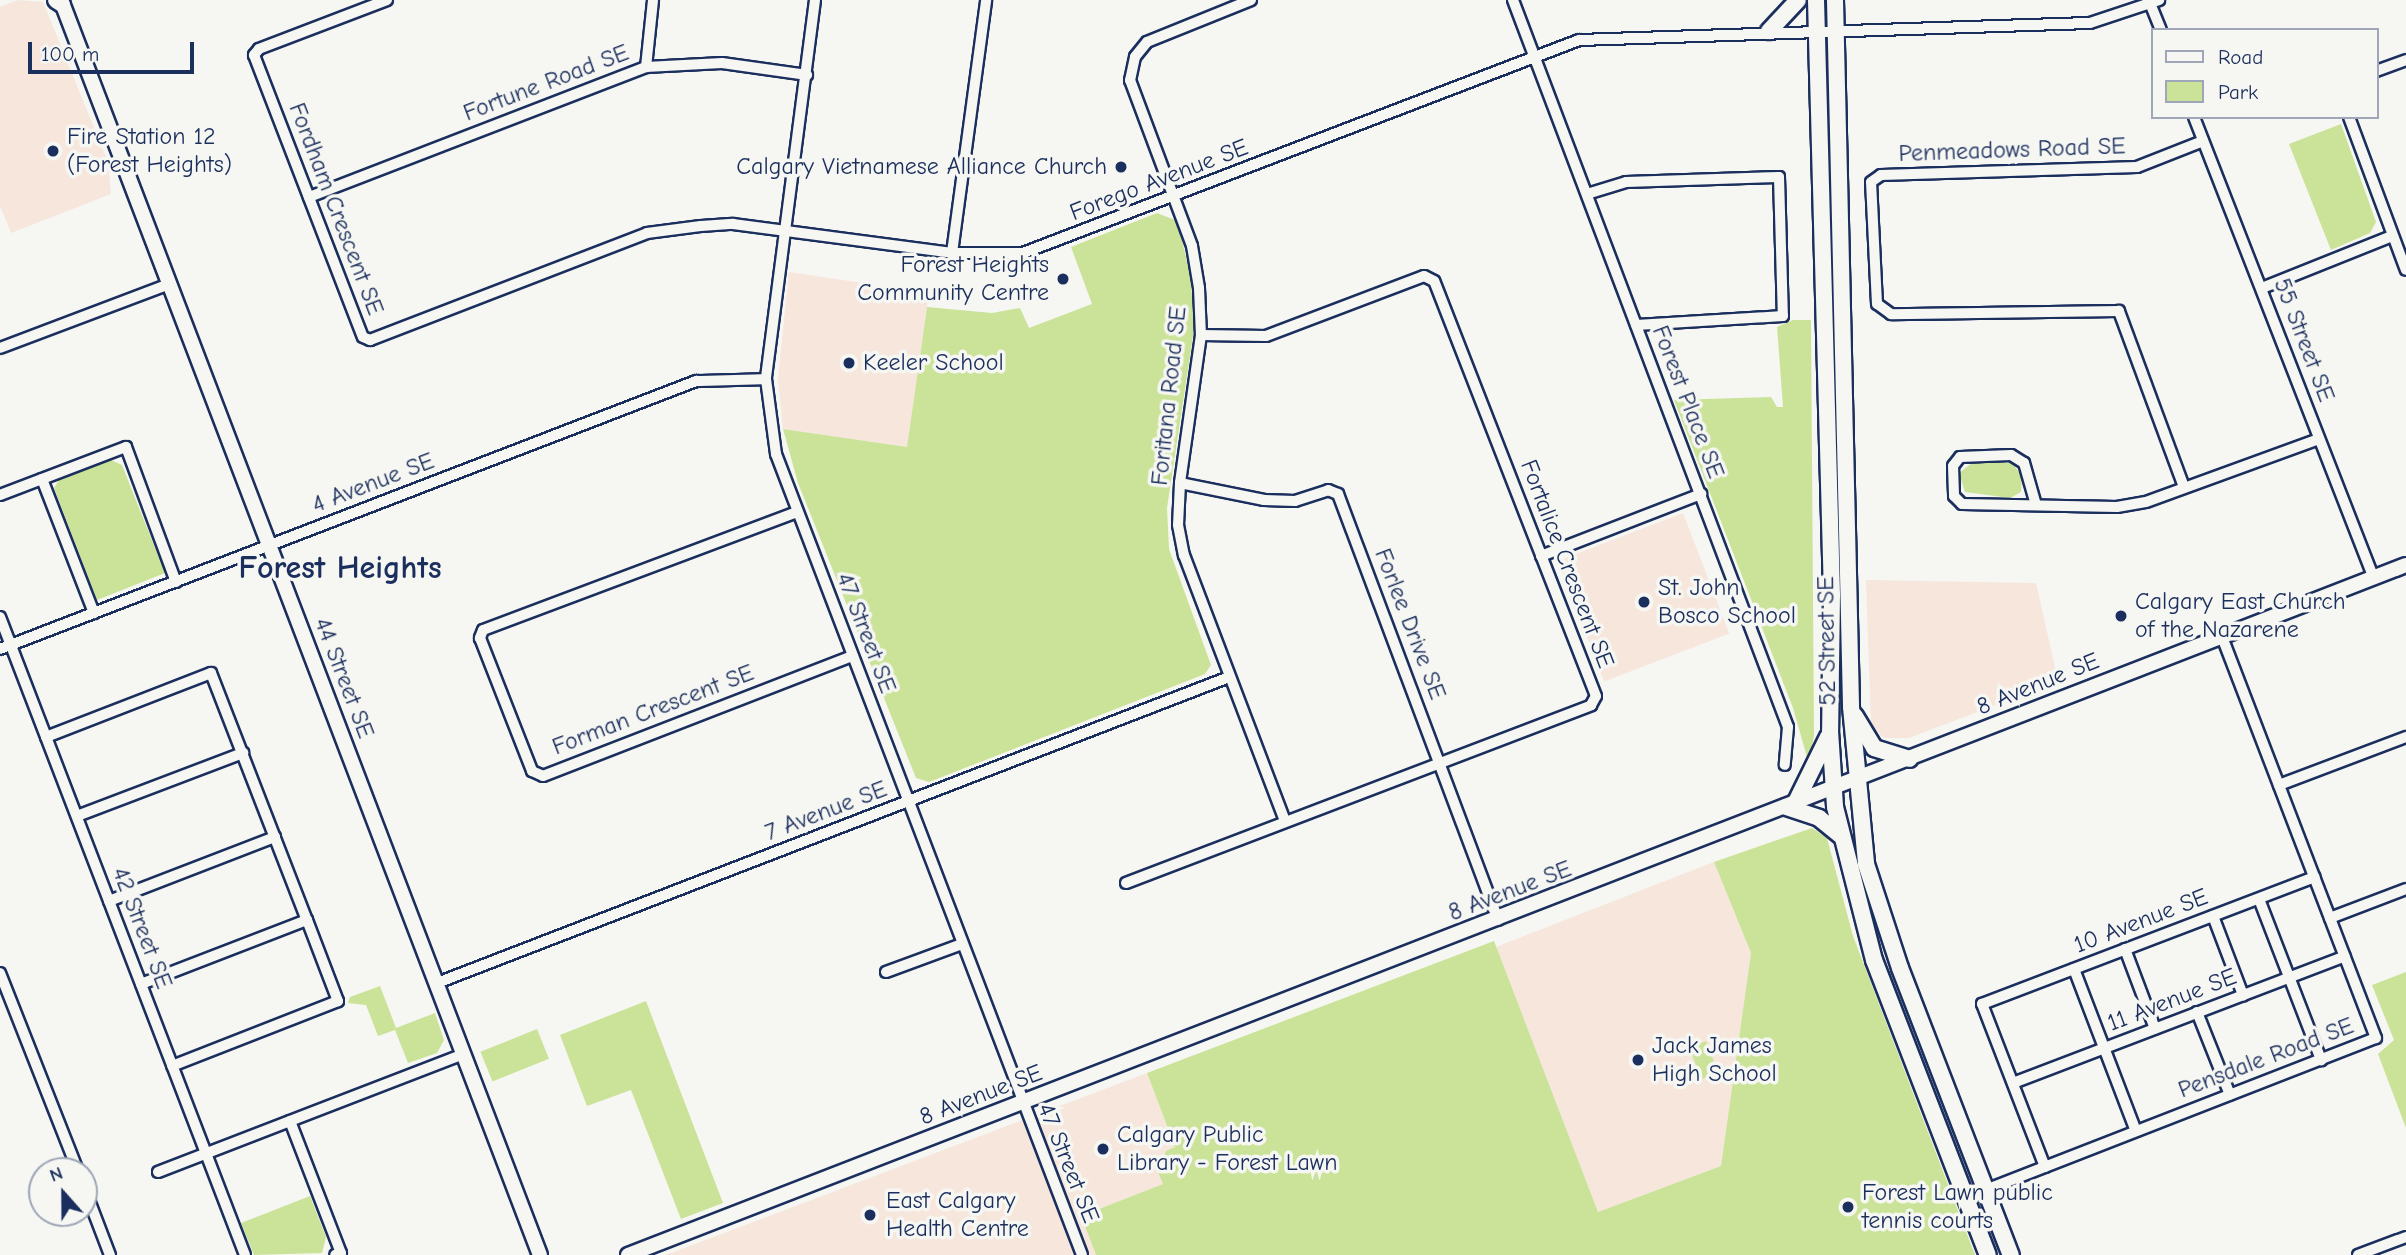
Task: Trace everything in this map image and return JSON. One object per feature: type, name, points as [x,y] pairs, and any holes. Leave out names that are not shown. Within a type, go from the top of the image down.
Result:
[{"type":"main road","points":[[1769,31],[1798,0]]},
{"type":"main road","name":"52 Street SE","points":[[1816,0],[1832,595],[1830,731],[1840,835],[1874,960],[1988,1255]]},
{"type":"main road","name":"52 Street SE","points":[[1835,0],[1851,707],[1855,780],[1866,864],[1877,902],[2011,1255]]},
{"type":"main road","points":[[1851,707],[1874,748],[1909,760]]},
{"type":"main road","points":[[1830,731],[1790,806],[1819,818],[1840,835]]},
{"type":"street","name":"Fordham Crescent SE","points":[[387,0],[259,49],[254,55],[363,337],[370,340],[646,233],[733,225],[783,230]]},
{"type":"street","points":[[646,66],[653,0]]},
{"type":"street","name":"47 Street SE","points":[[815,0],[807,75],[783,230],[766,379],[776,454],[1021,1104],[1082,1255]]},
{"type":"street","points":[[952,253],[986,0]]},
{"type":"street","name":"Foritana Road SE","points":[[1251,0],[1147,42],[1135,57],[1130,80],[1192,246],[1201,335],[1180,483],[1178,525],[1184,555],[1285,821]]},
{"type":"street","name":"Forest Place SE","points":[[1513,0],[1788,727],[1784,765]]},
{"type":"street","name":"44 Street SE","points":[[60,1],[540,1255]]},
{"type":"street","points":[[2154,2],[2160,28]]},
{"type":"street","name":"Forego Avenue SE","points":[[783,230],[952,253],[1023,253],[1174,198],[1579,40],[1769,31],[2090,23],[2154,2]]},
{"type":"street","points":[[2378,70],[2406,60]]},
{"type":"street","name":"Fortune Road SE","points":[[309,197],[646,66],[723,63],[807,75]]},
{"type":"street","name":"55 Street SE","points":[[2195,119],[2373,577]]},
{"type":"street","points":[[2350,119],[2406,270]]},
{"type":"street","name":"Penmeadows Road SE","points":[[2184,487],[2119,311],[1891,314],[1877,304],[1871,182],[1881,175],[2137,167],[2203,141]]},
{"type":"street","points":[[1587,194],[1626,181],[1779,177],[1783,316],[1636,325]]},
{"type":"street","points":[[2262,288],[2392,236]]},
{"type":"street","name":"Fortalice Crescent SE","points":[[1126,883],[1591,705],[1596,696],[1434,281],[1424,276],[1266,336],[1201,335]]},
{"type":"street","points":[[0,348],[169,284]]},
{"type":"street","name":"4 Avenue SE","points":[[5,647],[696,381],[766,379]]},
{"type":"street","points":[[2036,505],[2024,463],[2011,455],[1960,457],[1953,466],[1954,496],[1962,504],[2117,507],[2146,502],[2319,439]]},
{"type":"street","points":[[0,495],[126,447],[176,582]]},
{"type":"street","points":[[42,479],[94,613]]},
{"type":"street","name":"Forlee Drive SE","points":[[1180,483],[1264,500],[1295,501],[1328,490],[1338,494],[1441,762],[1498,920]]},
{"type":"street","points":[[1541,556],[1701,494]]},
{"type":"street","name":"Forman Crescent SE","points":[[797,512],[483,629],[480,638],[532,771],[543,776],[853,656]]},
{"type":"street","name":"8 Avenue SE","points":[[628,1255],[1498,920],[2406,565]]},
{"type":"street","name":"42 Street SE","points":[[0,617],[5,647],[46,737],[245,1255]]},
{"type":"street","name":"Pensdale Road SE","points":[[1965,1198],[2376,1038],[2222,636]]},
{"type":"street","points":[[46,737],[211,673],[307,920],[338,1001],[172,1066]]},
{"type":"street","name":"7 Avenue SE","points":[[437,983],[1229,677]]},
{"type":"street","points":[[2279,785],[2406,737]]},
{"type":"street","points":[[77,816],[243,753]]},
{"type":"street","points":[[109,901],[275,837]]},
{"type":"street","name":"10 Avenue SE","points":[[2013,1083],[1982,1004],[2315,877]]},
{"type":"street","points":[[2330,918],[2406,889]]},
{"type":"street","points":[[2259,899],[2321,1060]]},
{"type":"street","points":[[2213,916],[2243,995]]},
{"type":"street","points":[[141,984],[307,920]]},
{"type":"street","points":[[886,972],[962,944]]},
{"type":"street","points":[[2125,949],[2155,1029]]},
{"type":"street","name":"11 Avenue SE","points":[[2013,1083],[2345,956]]},
{"type":"street","points":[[2074,969],[2136,1131]]},
{"type":"street","points":[[0,973],[72,1157]]},
{"type":"street","points":[[2197,1013],[2230,1095]]},
{"type":"street","points":[[158,1172],[464,1054]]},
{"type":"street","points":[[2013,1083],[2045,1167]]},
{"type":"street","points":[[289,1121],[338,1254]]},
{"type":"street","points":[[98,1224],[110,1255]]},
{"type":"street","points":[[2358,1255],[2406,1237]]},
{"type":"shaded area","points":[[18,0],[43,2],[108,162],[111,194],[11,233],[0,206],[0,7]]},
{"type":"shaded area","name":"Keeler School","points":[[789,272],[929,293],[907,447],[783,429],[778,379]]},
{"type":"shaded area","name":"St. John Bosco School","points":[[1683,513],[1729,633],[1604,681],[1558,561]]},
{"type":"shaded area","points":[[1866,580],[2036,583],[2058,681],[1909,738],[1883,738],[1871,723]]},
{"type":"shaded area","name":"Jack James High School","points":[[1714,862],[1751,953],[1721,1166],[1598,1212],[1496,947]]},
{"type":"shaded area","points":[[1147,1073],[1175,1148],[1163,1184],[1081,1216],[1096,1255],[666,1255]]},
{"type":"green space","points":[[2341,124],[2376,222],[2370,233],[2331,250],[2289,144]]},
{"type":"green space","points":[[1157,213],[1175,220],[1181,236],[1191,279],[1194,329],[1167,508],[1169,549],[1211,665],[1205,674],[929,782],[916,778],[798,483],[783,429],[907,447],[927,307],[992,313],[1020,308],[1029,328],[1092,304],[1071,247]]},
{"type":"green space","points":[[1793,320],[1811,320],[1814,735],[1809,764],[1793,708],[1674,400],[1771,397],[1777,407],[1783,407],[1777,327]]},
{"type":"green space","points":[[111,460],[122,465],[165,573],[97,600],[54,488],[59,480]]},
{"type":"green space","points":[[1972,463],[2012,463],[2022,476],[2021,492],[2010,498],[1965,492],[1959,473]]},
{"type":"green space","points":[[1812,828],[1827,838],[1853,936],[1975,1255],[1096,1255],[1081,1216],[1163,1184],[1158,1172],[1166,1151],[1175,1147],[1147,1073],[1494,941],[1598,1212],[1721,1166],[1751,953],[1714,862]]},
{"type":"green space","points":[[2406,972],[2406,1128],[2378,1054],[2394,1040],[2372,985]]},
{"type":"green space","points":[[380,986],[396,1028],[435,1013],[444,1040],[437,1053],[408,1063],[395,1030],[378,1036],[366,1005],[348,1003],[350,997]]},
{"type":"green space","points":[[646,1001],[723,1203],[681,1219],[631,1090],[587,1106],[560,1035]]},
{"type":"green space","points":[[537,1029],[549,1059],[492,1082],[480,1052]]},
{"type":"green space","points":[[1706,1041],[1718,1073],[1701,1079],[1689,1047]]},
{"type":"green space","points":[[310,1196],[326,1237],[322,1253],[254,1255],[241,1223]]},
{"type":"place","name":"Fire Station 12 (Forest Heights)","points":[[53,151]]},
{"type":"place","name":"Calgary Vietnamese Alliance Church","points":[[1121,167]]},
{"type":"place","name":"Forest Heights Community Centre","points":[[1063,279]]},
{"type":"place","name":"Keeler School","points":[[849,363]]},
{"type":"place","name":"St. John Bosco School","points":[[1644,602]]},
{"type":"place","name":"Calgary East Church of the Nazarene","points":[[2121,616]]},
{"type":"place","name":"Jack James High School","points":[[1638,1060]]},
{"type":"place","name":"Calgary Public Library - Forest Lawn","points":[[1103,1149]]},
{"type":"place","name":"Forest Lawn public tennis courts","points":[[1848,1207]]},
{"type":"place","name":"East Calgary Health Centre","points":[[870,1215]]},
{"type":"district","name":"Forest Heights","points":[[340,568]]}]
